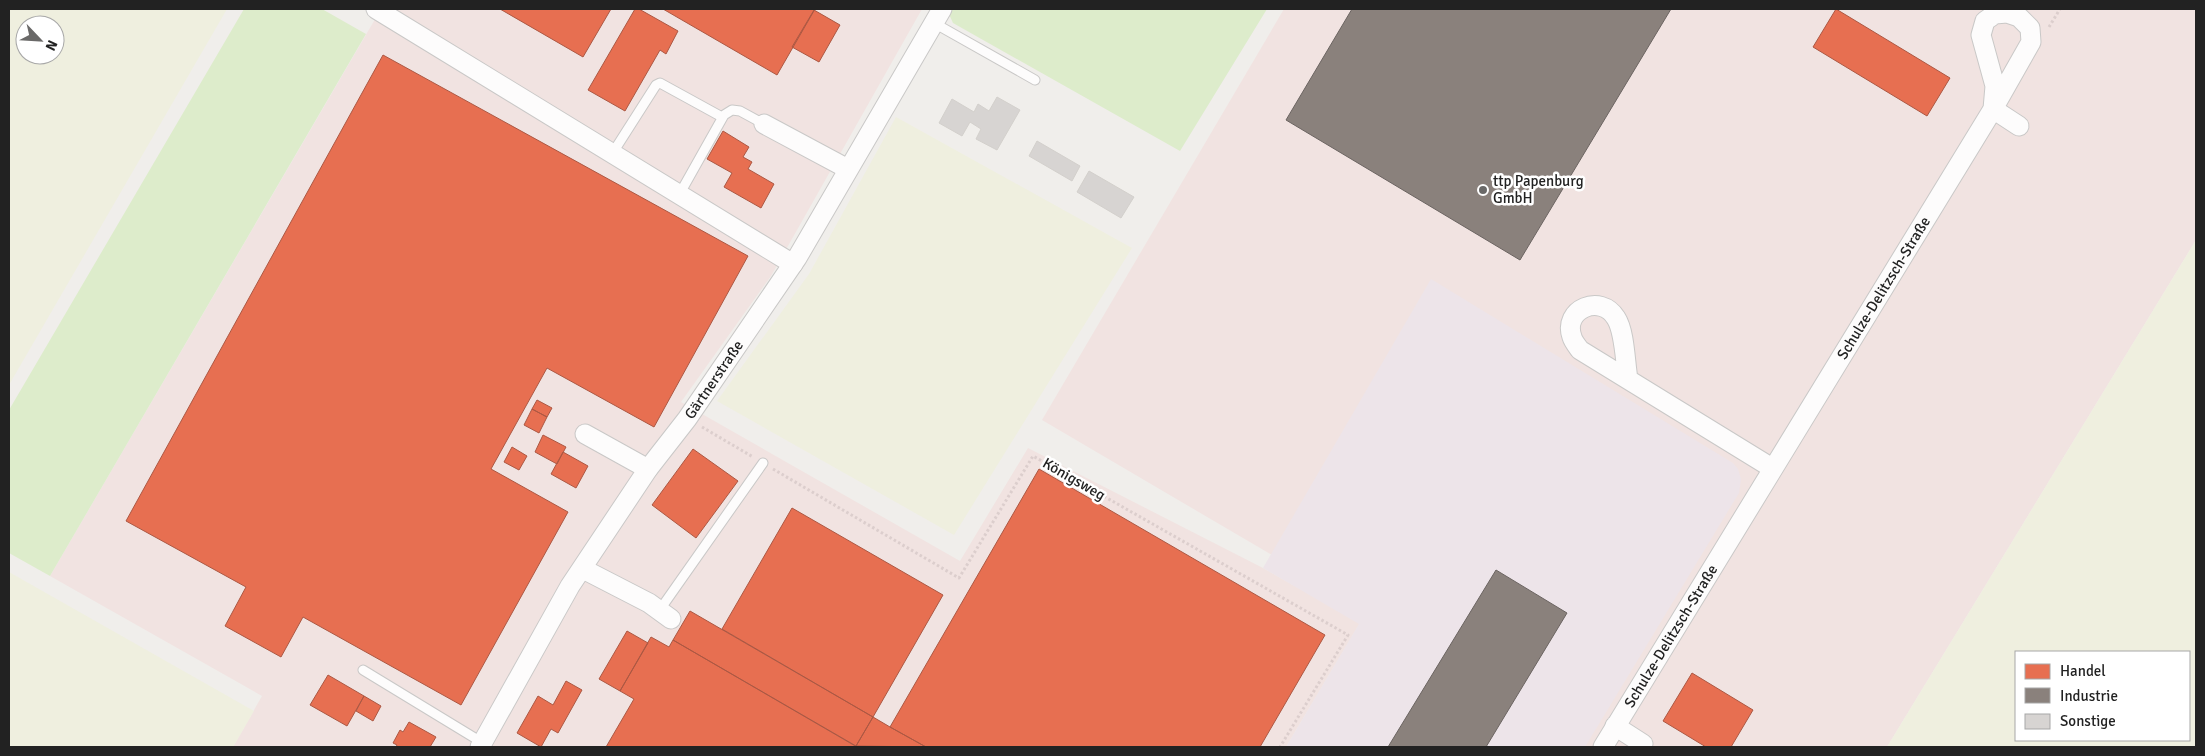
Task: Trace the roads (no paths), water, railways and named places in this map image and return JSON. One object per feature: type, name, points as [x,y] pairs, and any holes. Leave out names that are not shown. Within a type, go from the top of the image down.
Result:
[{"type":"street","points":[[376,9],[793,264]]},
{"type":"street","name":"Gärtnerstraße","points":[[484,746],[570,586],[648,470],[687,419],[793,264],[938,16]]},
{"type":"street","name":"Schulze-Delitzsch-Straße","points":[[1603,747],[1993,109],[2019,126]]},
{"type":"street","points":[[764,124],[848,169]]},
{"type":"street","points":[[1628,379],[1772,468]]},
{"type":"street","points":[[585,434],[648,470]]},
{"type":"street","points":[[583,569],[649,603],[665,615]]},
{"type":"street","points":[[1616,726],[1643,744]]},
{"type":"lane","points":[[938,16],[1036,80]]},
{"type":"lane","points":[[612,154],[656,85],[660,83],[722,117]]},
{"type":"lane","points":[[679,195],[722,117],[732,110],[764,124]]},
{"type":"lane","points":[[665,615],[763,463]]},
{"type":"lane","points":[[363,670],[484,746]]},
{"type":"place","name":"ttp Papenburg GmbH","points":[[1483,190]]}]
